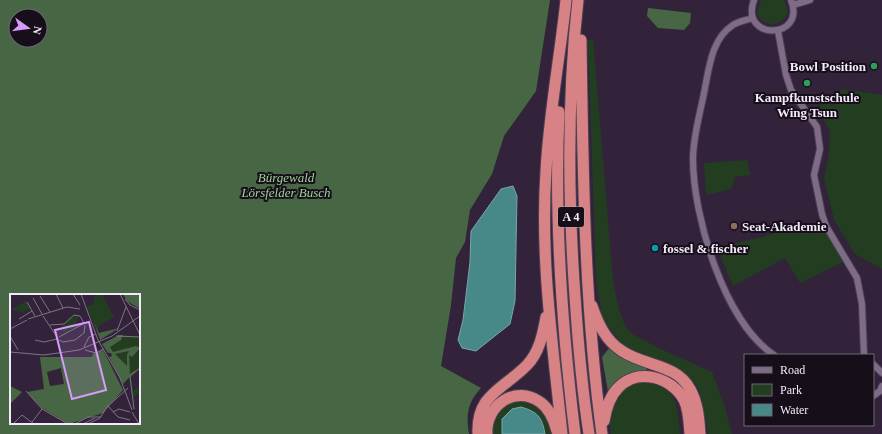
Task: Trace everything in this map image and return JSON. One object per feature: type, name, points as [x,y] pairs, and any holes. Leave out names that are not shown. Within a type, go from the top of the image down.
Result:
[{"type":"highway","name":"A 4","points":[[566,0],[562,36],[558,129],[558,224],[565,356],[575,434]]},
{"type":"highway","name":"A 4","points":[[580,0],[574,37],[570,126],[571,233],[579,355],[589,434]]},
{"type":"highway","points":[[580,0],[588,296],[590,327],[603,434]]},
{"type":"highway","points":[[562,36],[546,171],[545,214],[548,303],[562,434]]},
{"type":"highway","points":[[588,296],[600,326],[615,346],[631,356],[669,370],[686,383],[696,401],[700,434]]},
{"type":"highway","points":[[478,434],[480,412],[487,399],[528,364],[536,352],[544,331],[548,303]]},
{"type":"highway","points":[[603,434],[606,412],[610,398],[620,386],[641,376],[661,380],[678,391],[687,408],[690,434]]},
{"type":"highway","points":[[487,434],[488,417],[493,408],[513,396],[532,398],[545,407],[555,421],[558,434]]},
{"type":"street","points":[[754,0],[752,12],[753,18],[761,28],[778,31],[789,24],[792,18],[792,3],[810,0]]},
{"type":"street","points":[[753,18],[734,24],[724,31],[718,40],[711,60],[694,143],[694,186],[704,234],[719,278],[739,316],[757,340],[773,354]]},
{"type":"street","points":[[778,31],[786,75],[791,90],[817,127],[820,149],[814,175],[822,214],[826,226],[857,278],[862,304],[864,354]]},
{"type":"street","points":[[874,365],[882,373]]},
{"type":"street","points":[[874,395],[882,386]]},
{"type":"green space","name":"Bürgewald Lörsfelder Busch","points":[[0,0],[550,0],[536,91],[504,136],[492,174],[470,210],[465,242],[456,258],[451,305],[441,366],[481,388],[470,404],[468,421],[469,434],[0,434]]},
{"type":"green space","points":[[761,0],[784,0],[788,11],[782,21],[768,24],[760,18],[757,12]]},
{"type":"green space","points":[[648,8],[691,13],[690,23],[684,30],[658,28],[647,16]]},
{"type":"green space","points":[[593,39],[613,281],[621,315],[630,332],[635,336],[712,372],[725,407],[732,434],[708,434],[700,392],[690,377],[674,367],[623,346],[602,318],[596,279],[588,40]]},
{"type":"green space","points":[[842,89],[882,95],[882,269],[855,254],[834,220],[824,178],[829,155],[830,131],[819,111],[820,105],[828,103],[832,106],[835,103],[834,97]]},
{"type":"green space","points":[[747,160],[750,175],[735,177],[731,189],[706,195],[704,163]]},
{"type":"green space","points":[[820,222],[843,262],[800,283],[785,258],[733,286],[717,248]]},
{"type":"green space","points":[[610,347],[646,366],[647,371],[635,373],[625,377],[608,392],[602,357]]},
{"type":"green space","points":[[643,381],[663,387],[674,398],[678,413],[680,434],[611,434],[611,407],[615,400],[626,388]]},
{"type":"green space","points":[[517,401],[538,406],[549,420],[554,434],[545,434],[542,420],[512,409],[502,419],[502,434],[492,434],[495,417],[498,412],[506,405]]},
{"type":"water","points":[[513,186],[517,196],[515,301],[510,324],[476,351],[462,348],[458,340],[463,320],[470,262],[471,231],[501,189]]},
{"type":"water","points":[[521,407],[532,411],[541,419],[545,434],[502,434],[502,419],[512,409]]},
{"type":"place","name":"Bowl Position","points":[[874,66]]},
{"type":"place","name":"Kampfkunstschule Wing Tsun","points":[[807,83]]},
{"type":"place","name":"Seat-Akademie","points":[[734,226]]},
{"type":"place","name":"fossel & fischer","points":[[655,248]]}]
